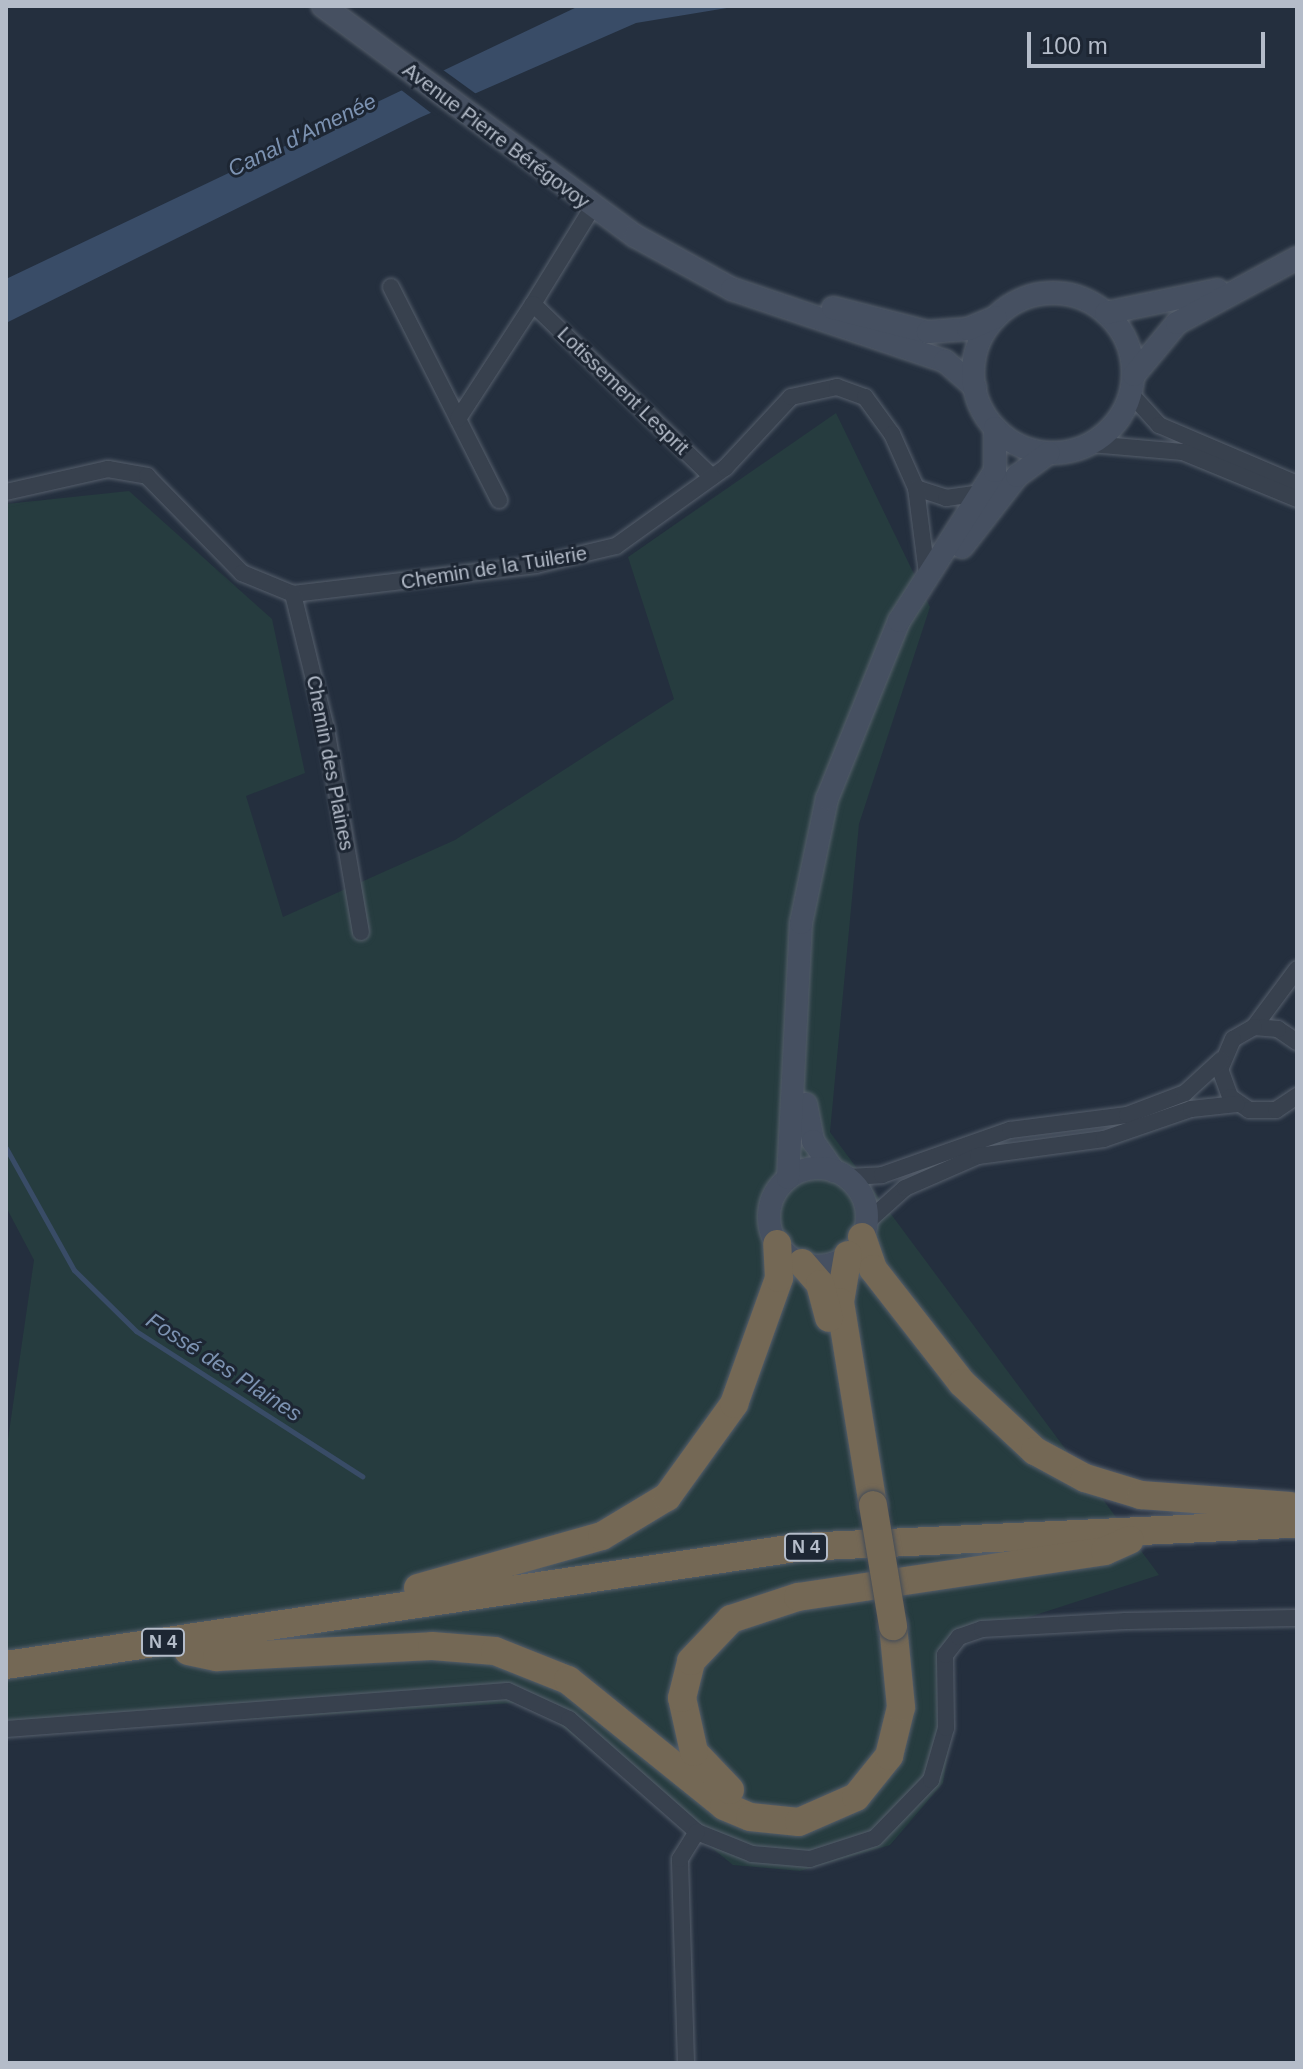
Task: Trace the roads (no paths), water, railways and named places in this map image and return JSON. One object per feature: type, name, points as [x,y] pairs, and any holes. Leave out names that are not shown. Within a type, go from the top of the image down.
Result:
[{"type":"highway","points":[[188,1651],[217,1657],[432,1646],[495,1651],[568,1680],[724,1806],[761,1820],[799,1822],[856,1797],[889,1756],[901,1707],[866,1505],[840,1302],[859,1238]]},
{"type":"highway","points":[[859,1238],[873,1269],[962,1383],[1035,1451],[1085,1478],[1141,1495],[1297,1507]]},
{"type":"highway","points":[[320,1619],[345,1606],[602,1536],[667,1497],[734,1404],[779,1278],[777,1244]]},
{"type":"highway","points":[[802,1263],[827,1305],[866,1505]]},
{"type":"highway","name":"N 4","points":[[6,1665],[894,1537],[1297,1524]]},
{"type":"highway","name":"N 4","points":[[6,1678],[806,1560],[1130,1540],[1297,1537]]},
{"type":"highway","points":[[885,1626],[883,1718],[851,1778],[805,1803],[781,1805],[739,1795],[703,1767],[683,1717],[685,1677],[702,1644],[731,1619],[798,1597],[1105,1551],[1130,1540]]},
{"type":"main road","name":"Avenue Pierre Bérégovoy","points":[[323,6],[592,208],[675,258]]},
{"type":"main road","points":[[675,258],[906,328],[946,332],[1051,294],[1106,313],[1145,310],[1246,282]]},
{"type":"main road","points":[[675,258],[764,301],[935,357],[975,387],[995,428],[998,462],[982,493],[927,574],[856,712],[812,859],[796,983],[788,1178]]},
{"type":"main road","points":[[841,1174],[810,1169],[788,1178],[771,1202],[777,1244],[802,1263],[859,1238],[863,1198],[813,1141],[805,1112],[812,924],[837,803],[868,714],[922,604],[1006,488],[1049,453],[1091,444],[1116,423],[1132,385],[1164,333],[1246,282],[1297,258]]},
{"type":"main road","points":[[1106,313],[1129,348],[1132,385]]},
{"type":"main road","points":[[975,387],[980,342],[997,316]]},
{"type":"main road","points":[[995,428],[1049,453]]},
{"type":"street","points":[[458,419],[592,208]]},
{"type":"street","points":[[391,287],[499,500]]},
{"type":"street","name":"Lotissement Lesprit","points":[[533,304],[712,477]]},
{"type":"street","points":[[1132,385],[1159,425],[1297,484]]},
{"type":"street","name":"Chemin de la Tuilerie","points":[[293,594],[578,558],[616,546],[712,477],[791,397],[825,386],[852,390],[876,407],[916,488],[927,574]]},
{"type":"street","points":[[1091,444],[1183,452],[1297,499]]},
{"type":"street","points":[[6,492],[108,469],[147,476],[242,573],[293,594]]},
{"type":"street","points":[[916,488],[946,498],[982,493]]},
{"type":"street","name":"Chemin des Plaines","points":[[293,594],[326,728],[361,932]]},
{"type":"street","points":[[841,1174],[882,1175],[1010,1130],[1127,1115],[1185,1093],[1221,1060],[1233,1039],[1254,1027],[1297,969]]},
{"type":"street","points":[[1254,1027],[1278,1029],[1297,1042]]},
{"type":"street","points":[[1221,1060],[1225,1089],[1237,1104]]},
{"type":"street","points":[[859,1238],[905,1188],[978,1156],[1104,1139],[1191,1109],[1237,1104],[1263,1112],[1294,1101]]},
{"type":"street","points":[[6,1729],[508,1691],[569,1719],[697,1832],[781,1859],[834,1855],[875,1838],[931,1780],[946,1728],[945,1655],[968,1633],[1297,1618]]},
{"type":"street","points":[[686,2063],[680,1859],[697,1832]]},
{"type":"water","name":"Canal d'Amenée","points":[[579,6],[739,6],[636,23],[419,118],[6,323],[6,279]]},
{"type":"waterway","name":"Fossé des Plaines","points":[[6,1148],[74,1270],[136,1331],[362,1476]]}]
